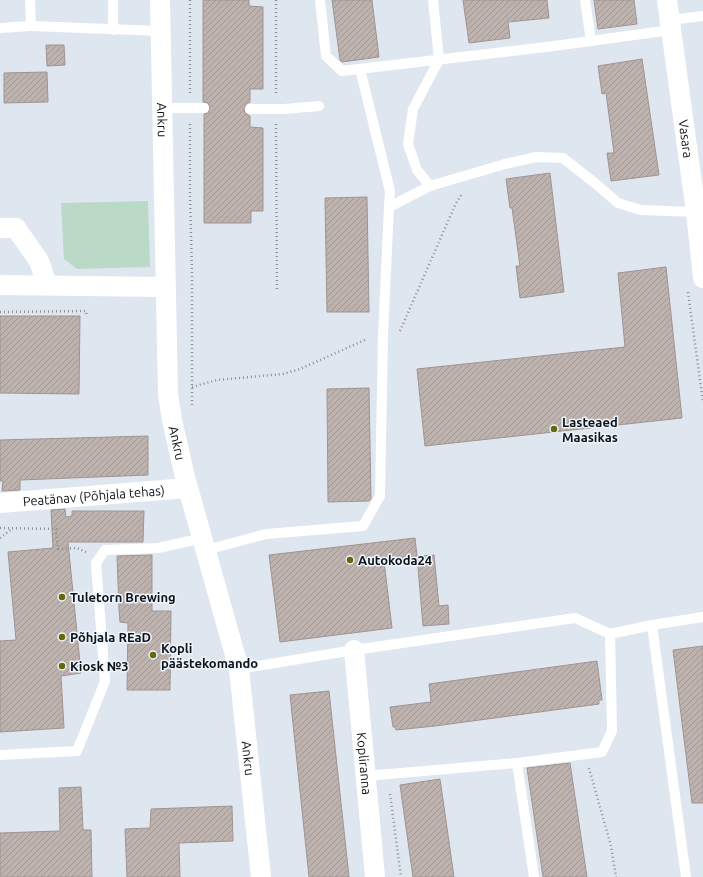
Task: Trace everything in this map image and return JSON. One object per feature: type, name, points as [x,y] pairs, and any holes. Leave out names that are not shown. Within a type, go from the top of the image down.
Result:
[{"type":"street","name":"Ankru","points":[[160,0],[168,394],[172,420],[188,488],[239,669],[261,877]]},
{"type":"street","name":"Vasara","points":[[667,0],[699,212],[703,278]]},
{"type":"street","points":[[0,228],[16,228],[39,261],[47,285]]},
{"type":"street","points":[[0,285],[165,287]]},
{"type":"street","name":"Peatänav (Põhjala tehas)","points":[[0,503],[188,488]]},
{"type":"street","name":"Kopliranna","points":[[354,650],[375,877]]},
{"type":"lane","points":[[30,0],[31,26]]},
{"type":"lane","points":[[113,0],[113,30]]},
{"type":"lane","points":[[320,0],[326,56],[342,71],[591,41],[670,25],[703,16]]},
{"type":"lane","points":[[430,186],[417,170],[408,144],[413,109],[439,60],[433,0]]},
{"type":"lane","points":[[585,0],[591,41]]},
{"type":"lane","points":[[0,28],[31,26],[161,31]]},
{"type":"lane","points":[[0,755],[77,751],[105,681],[96,563],[105,550],[158,548],[204,544],[266,534],[363,526],[380,496],[383,335],[390,191],[360,69]]},
{"type":"lane","points":[[250,109],[319,106]]},
{"type":"lane","points":[[162,108],[204,108]]},
{"type":"lane","points":[[389,207],[430,186],[505,164],[536,157],[563,158],[618,202],[641,210],[699,212]]},
{"type":"lane","points":[[239,669],[354,650],[575,618],[610,634],[652,625],[703,617]]},
{"type":"lane","points":[[652,625],[686,877]]},
{"type":"lane","points":[[366,776],[517,763],[602,752],[612,731],[610,634]]},
{"type":"lane","points":[[517,763],[534,877]]},
{"type":"path","points":[[190,0],[192,407]]},
{"type":"path","points":[[276,0],[277,292]]},
{"type":"path","points":[[400,333],[456,203],[475,173]]},
{"type":"path","points":[[0,312],[86,311],[87,317]]},
{"type":"path","points":[[192,387],[217,380],[283,374],[300,369],[365,340],[383,335]]},
{"type":"path","points":[[0,528],[56,528],[58,549],[77,548],[99,558]]},
{"type":"path","points":[[0,538],[13,528]]},
{"type":"path","points":[[585,754],[611,846],[616,877]]},
{"type":"path","points":[[389,788],[401,877]]},
{"type":"green space","points":[[148,201],[150,267],[77,269],[64,259],[61,203]]},
{"type":"building","points":[[203,0],[249,0],[249,6],[263,7],[263,89],[250,89],[250,102],[246,104],[244,109],[245,113],[250,116],[250,127],[263,128],[263,211],[251,211],[251,223],[204,223],[204,114],[208,113],[210,108],[208,103],[203,102]]},
{"type":"building","points":[[332,0],[372,0],[379,57],[342,62],[340,60]]},
{"type":"building","points":[[463,0],[547,0],[549,18],[508,22],[510,38],[469,43]]},
{"type":"building","points":[[594,0],[634,0],[637,24],[598,29]]},
{"type":"building","points":[[46,45],[64,45],[65,65],[47,66]]},
{"type":"building","points":[[642,59],[659,175],[611,181],[607,153],[614,153],[606,93],[602,94],[598,66]]},
{"type":"building","points":[[47,72],[48,102],[4,103],[4,73]]},
{"type":"building","points":[[550,173],[564,292],[520,298],[516,266],[520,266],[512,208],[510,208],[506,179]]},
{"type":"building","points":[[367,197],[369,312],[327,312],[325,198]]},
{"type":"building","points":[[666,267],[682,418],[425,446],[417,369],[625,347],[618,273]]},
{"type":"building","points":[[0,316],[80,316],[79,394],[0,393]]},
{"type":"building","points":[[369,388],[371,499],[369,501],[328,502],[327,389]]},
{"type":"building","points":[[148,436],[148,475],[20,480],[20,490],[2,491],[3,481],[0,481],[0,440]]},
{"type":"building","points":[[65,509],[66,517],[72,516],[72,511],[144,511],[143,542],[68,542],[81,673],[61,676],[64,728],[0,732],[0,641],[16,640],[8,552],[53,548],[51,510]]},
{"type":"building","points":[[415,538],[417,556],[384,561],[392,628],[280,642],[269,555]]},
{"type":"building","points":[[152,555],[152,611],[171,611],[170,690],[127,690],[128,623],[120,622],[117,556]]},
{"type":"building","points":[[434,555],[439,606],[448,605],[449,624],[423,626],[417,556]]},
{"type":"building","points":[[703,646],[703,803],[692,803],[673,650]]},
{"type":"building","points":[[597,661],[602,700],[599,700],[599,704],[435,726],[396,730],[395,727],[393,727],[390,707],[431,702],[429,684]]},
{"type":"building","points":[[329,691],[349,877],[309,877],[290,695]]},
{"type":"building","points":[[570,763],[587,877],[543,877],[527,768]]},
{"type":"building","points":[[440,779],[454,877],[413,877],[400,785]]},
{"type":"building","points":[[81,787],[83,830],[91,830],[92,877],[0,877],[0,833],[60,831],[59,788]]},
{"type":"building","points":[[232,806],[233,841],[179,843],[180,877],[127,877],[125,829],[150,828],[151,809]]},
{"type":"place","name":"Lasteaed Maasikas","points":[[554,429]]},
{"type":"place","name":"Autokoda24","points":[[350,560]]},
{"type":"place","name":"Tuletorn Brewing","points":[[62,597]]},
{"type":"place","name":"Põhjala REaD","points":[[62,637]]},
{"type":"place","name":"Kopli päästekomando","points":[[153,655]]},
{"type":"place","name":"Kiosk №3","points":[[62,666]]}]
